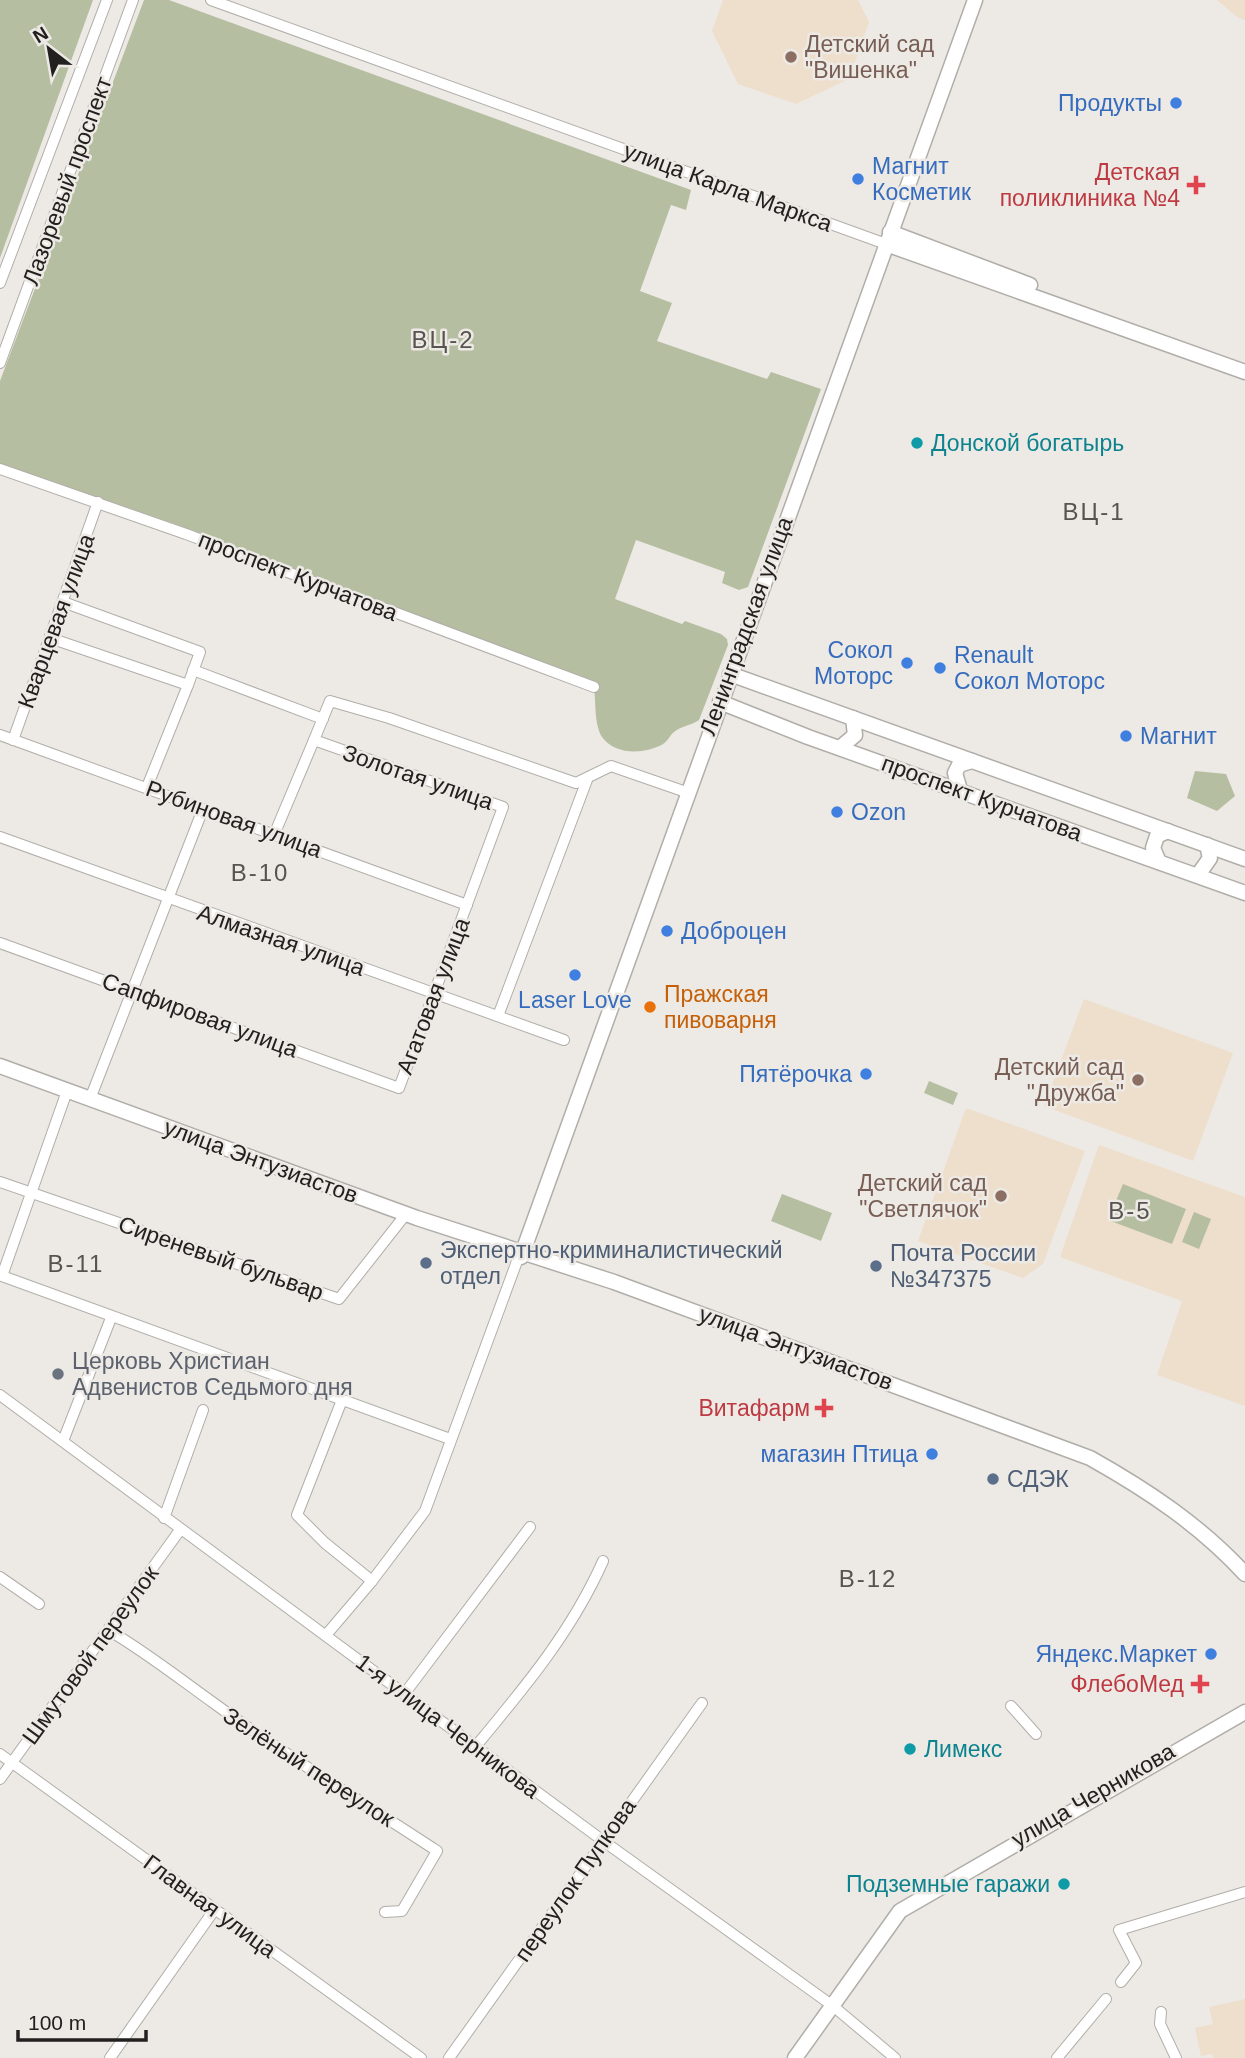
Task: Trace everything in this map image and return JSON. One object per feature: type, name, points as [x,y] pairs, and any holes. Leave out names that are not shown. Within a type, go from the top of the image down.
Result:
[{"type":"street","name":"Лазоревый проспект","points":[[0,283],[107,0]]},
{"type":"street","name":"Лазоревый проспект","points":[[0,363],[133,0]]},
{"type":"street","name":"улица Карла Маркса","points":[[211,0],[1245,364]]},
{"type":"street","name":"Ленинградская улица","points":[[326,1635],[372,1581],[425,1511],[521,1255],[686,792],[721,703],[975,0]]},
{"type":"street","name":"улица Карла Маркса","points":[[888,238],[1245,372]]},
{"type":"street","name":"проспект Курчатова","points":[[0,469],[98,502],[594,687]]},
{"type":"street","name":"Кварцевая улица","points":[[13,740],[98,502]]},
{"type":"street","points":[[63,602],[200,652],[147,787]]},
{"type":"street","points":[[50,638],[188,685]]},
{"type":"street","points":[[193,670],[324,719]]},
{"type":"street","name":"проспект Курчатова","points":[[731,674],[1245,859]]},
{"type":"street","name":"Золотая улица","points":[[467,905],[503,807],[314,740],[330,701],[389,718],[576,783],[587,780]]},
{"type":"street","name":"проспект Курчатова","points":[[721,703],[1245,893]]},
{"type":"street","points":[[721,703],[521,1255],[1093,1465],[1160,1506],[1218,1552],[1245,1583]]},
{"type":"street","points":[[841,747],[855,735],[853,718]]},
{"type":"street","name":"Рубиновая улица","points":[[0,735],[467,905]]},
{"type":"street","points":[[274,835],[314,740]]},
{"type":"street","points":[[960,790],[955,773],[959,765],[972,761]]},
{"type":"street","points":[[498,1016],[587,780],[594,773],[611,766],[686,792]]},
{"type":"street","points":[[90,1099],[203,809]]},
{"type":"street","points":[[1159,862],[1153,848],[1157,836],[1168,831]]},
{"type":"street","name":"Алмазная улица","points":[[0,837],[168,900],[564,1040]]},
{"type":"street","points":[[1198,875],[1210,858],[1207,845]]},
{"type":"street","name":"Агатовая улица","points":[[399,1088],[467,905]]},
{"type":"street","name":"Сапфировая улица","points":[[0,943],[399,1088]]},
{"type":"street","name":"улица Энтузиастов","points":[[0,1066],[521,1255],[614,1282],[1090,1458],[1162,1500],[1221,1548],[1245,1574]]},
{"type":"street","points":[[67,1091],[2,1276],[111,1318],[450,1439]]},
{"type":"street","name":"Сиреневый бульвар","points":[[0,1182],[340,1299],[406,1214]]},
{"type":"street","points":[[63,1441],[111,1318]]},
{"type":"street","name":"1-я улица Черникова","points":[[0,1395],[602,1840],[833,2006],[895,2058]]},
{"type":"street","points":[[342,1400],[297,1515],[325,1544],[372,1581]]},
{"type":"street","points":[[164,1518],[203,1410]]},
{"type":"street","points":[[405,1693],[530,1527]]},
{"type":"street","name":"Шмутовой переулок","points":[[0,1779],[110,1631],[180,1530]]},
{"type":"street","points":[[476,1746],[557,1645],[585,1601],[603,1561]]},
{"type":"street","points":[[0,1577],[39,1604]]},
{"type":"street","name":"Зелёный переулок","points":[[110,1631],[157,1659],[214,1704],[341,1791],[438,1851],[402,1911],[384,1912]]},
{"type":"street","name":"переулок Пупкова","points":[[449,2058],[702,1703]]},
{"type":"street","points":[[1012,1706],[1036,1734]]},
{"type":"street","name":"улица Черникова","points":[[833,2006],[901,1911],[1245,1710]]},
{"type":"street","name":"Главная улица","points":[[0,1754],[421,2058]]},
{"type":"street","points":[[1121,1982],[1136,1963],[1119,1930],[1245,1892]]},
{"type":"street","points":[[110,2058],[215,1909]]},
{"type":"street","points":[[1057,2058],[1106,1999]]},
{"type":"street","points":[[795,2058],[833,2006]]},
{"type":"street","points":[[1161,2012],[1160,2024],[1176,2058]]},
{"type":"shaded area","name":"Детский сад \"Вишенка\"","points":[[723,0],[858,0],[869,22],[849,79],[796,104],[738,84],[712,31]]},
{"type":"shaded area","points":[[1217,0],[1245,0],[1245,20],[1237,17]]},
{"type":"shaded area","name":"Детский сад \"Дружба\"","points":[[1084,999],[1233,1053],[1193,1161],[1044,1106]]},
{"type":"shaded area","name":"Детский сад \"Светлячок\"","points":[[966,1108],[1085,1151],[1043,1264],[1023,1278],[918,1241]]},
{"type":"shaded area","points":[[1099,1145],[1245,1197],[1245,1406],[1157,1375],[1182,1301],[1060,1257]]},
{"type":"shaded area","points":[[1245,1999],[1245,2058],[1213,2058],[1212,2054],[1201,2056],[1195,2028],[1213,2024],[1209,2007]]},
{"type":"green space","points":[[0,0],[93,0],[0,258]]},
{"type":"green space","points":[[144,0],[169,0],[691,190],[686,210],[671,205],[640,291],[672,303],[657,341],[767,379],[771,372],[821,389],[748,587],[739,590],[722,583],[725,572],[636,540],[615,599],[682,624],[685,621],[721,634],[727,639],[728,645],[699,720],[677,730],[665,743],[648,750],[615,748],[599,732],[594,687],[178,525],[0,464],[0,381]]},
{"type":"green space","points":[[1195,771],[1226,774],[1235,796],[1217,811],[1187,798]]},
{"type":"green space","points":[[929,1081],[958,1093],[953,1105],[924,1093]]},
{"type":"green space","points":[[1123,1184],[1186,1209],[1172,1244],[1108,1220]]},
{"type":"green space","points":[[782,1194],[832,1213],[821,1241],[771,1221]]},
{"type":"green space","points":[[1194,1212],[1211,1219],[1199,1249],[1182,1242]]},
{"type":"place","name":"Детский сад \"Вишенка\"","points":[[791,57]]},
{"type":"place","name":"Продукты","points":[[1176,103]]},
{"type":"place","name":"Магнит Косметик","points":[[858,179]]},
{"type":"place","name":"Детская поликлиника №4","points":[[1196,185]]},
{"type":"place","name":"Донской богатырь","points":[[917,443]]},
{"type":"place","name":"Сокол Моторс","points":[[907,663]]},
{"type":"place","name":"Renault Сокол Моторс","points":[[940,668]]},
{"type":"place","name":"Магнит","points":[[1126,736]]},
{"type":"place","name":"Ozon","points":[[837,812]]},
{"type":"place","name":"Доброцен","points":[[667,931]]},
{"type":"place","name":"Laser Love","points":[[575,975]]},
{"type":"place","name":"Пражская пивоварня","points":[[650,1007]]},
{"type":"place","name":"Пятёрочка","points":[[866,1074]]},
{"type":"place","name":"Детский сад \"Дружба\"","points":[[1138,1080]]},
{"type":"place","name":"Детский сад \"Светлячок\"","points":[[1001,1196]]},
{"type":"place","name":"Экспертно-криминалистический отдел","points":[[426,1263]]},
{"type":"place","name":"Почта России №347375","points":[[876,1266]]},
{"type":"place","name":"Церковь Христиан Адвенистов Седьмого дня","points":[[58,1374]]},
{"type":"place","name":"Витафарм","points":[[824,1408]]},
{"type":"place","name":"магазин Птица","points":[[932,1454]]},
{"type":"place","name":"СДЭК","points":[[993,1479]]},
{"type":"place","name":"Яндекс.Маркет","points":[[1211,1654]]},
{"type":"place","name":"ФлебоМед","points":[[1200,1684]]},
{"type":"place","name":"Лимекс","points":[[910,1749]]},
{"type":"place","name":"Подземные гаражи","points":[[1064,1884]]},
{"type":"district","name":"ВЦ-2","points":[[443,339]]},
{"type":"district","name":"ВЦ-1","points":[[1094,511]]},
{"type":"district","name":"В-10","points":[[260,872]]},
{"type":"district","name":"В-5","points":[[1130,1210]]},
{"type":"district","name":"В-11","points":[[76,1263]]},
{"type":"district","name":"В-12","points":[[868,1578]]}]
